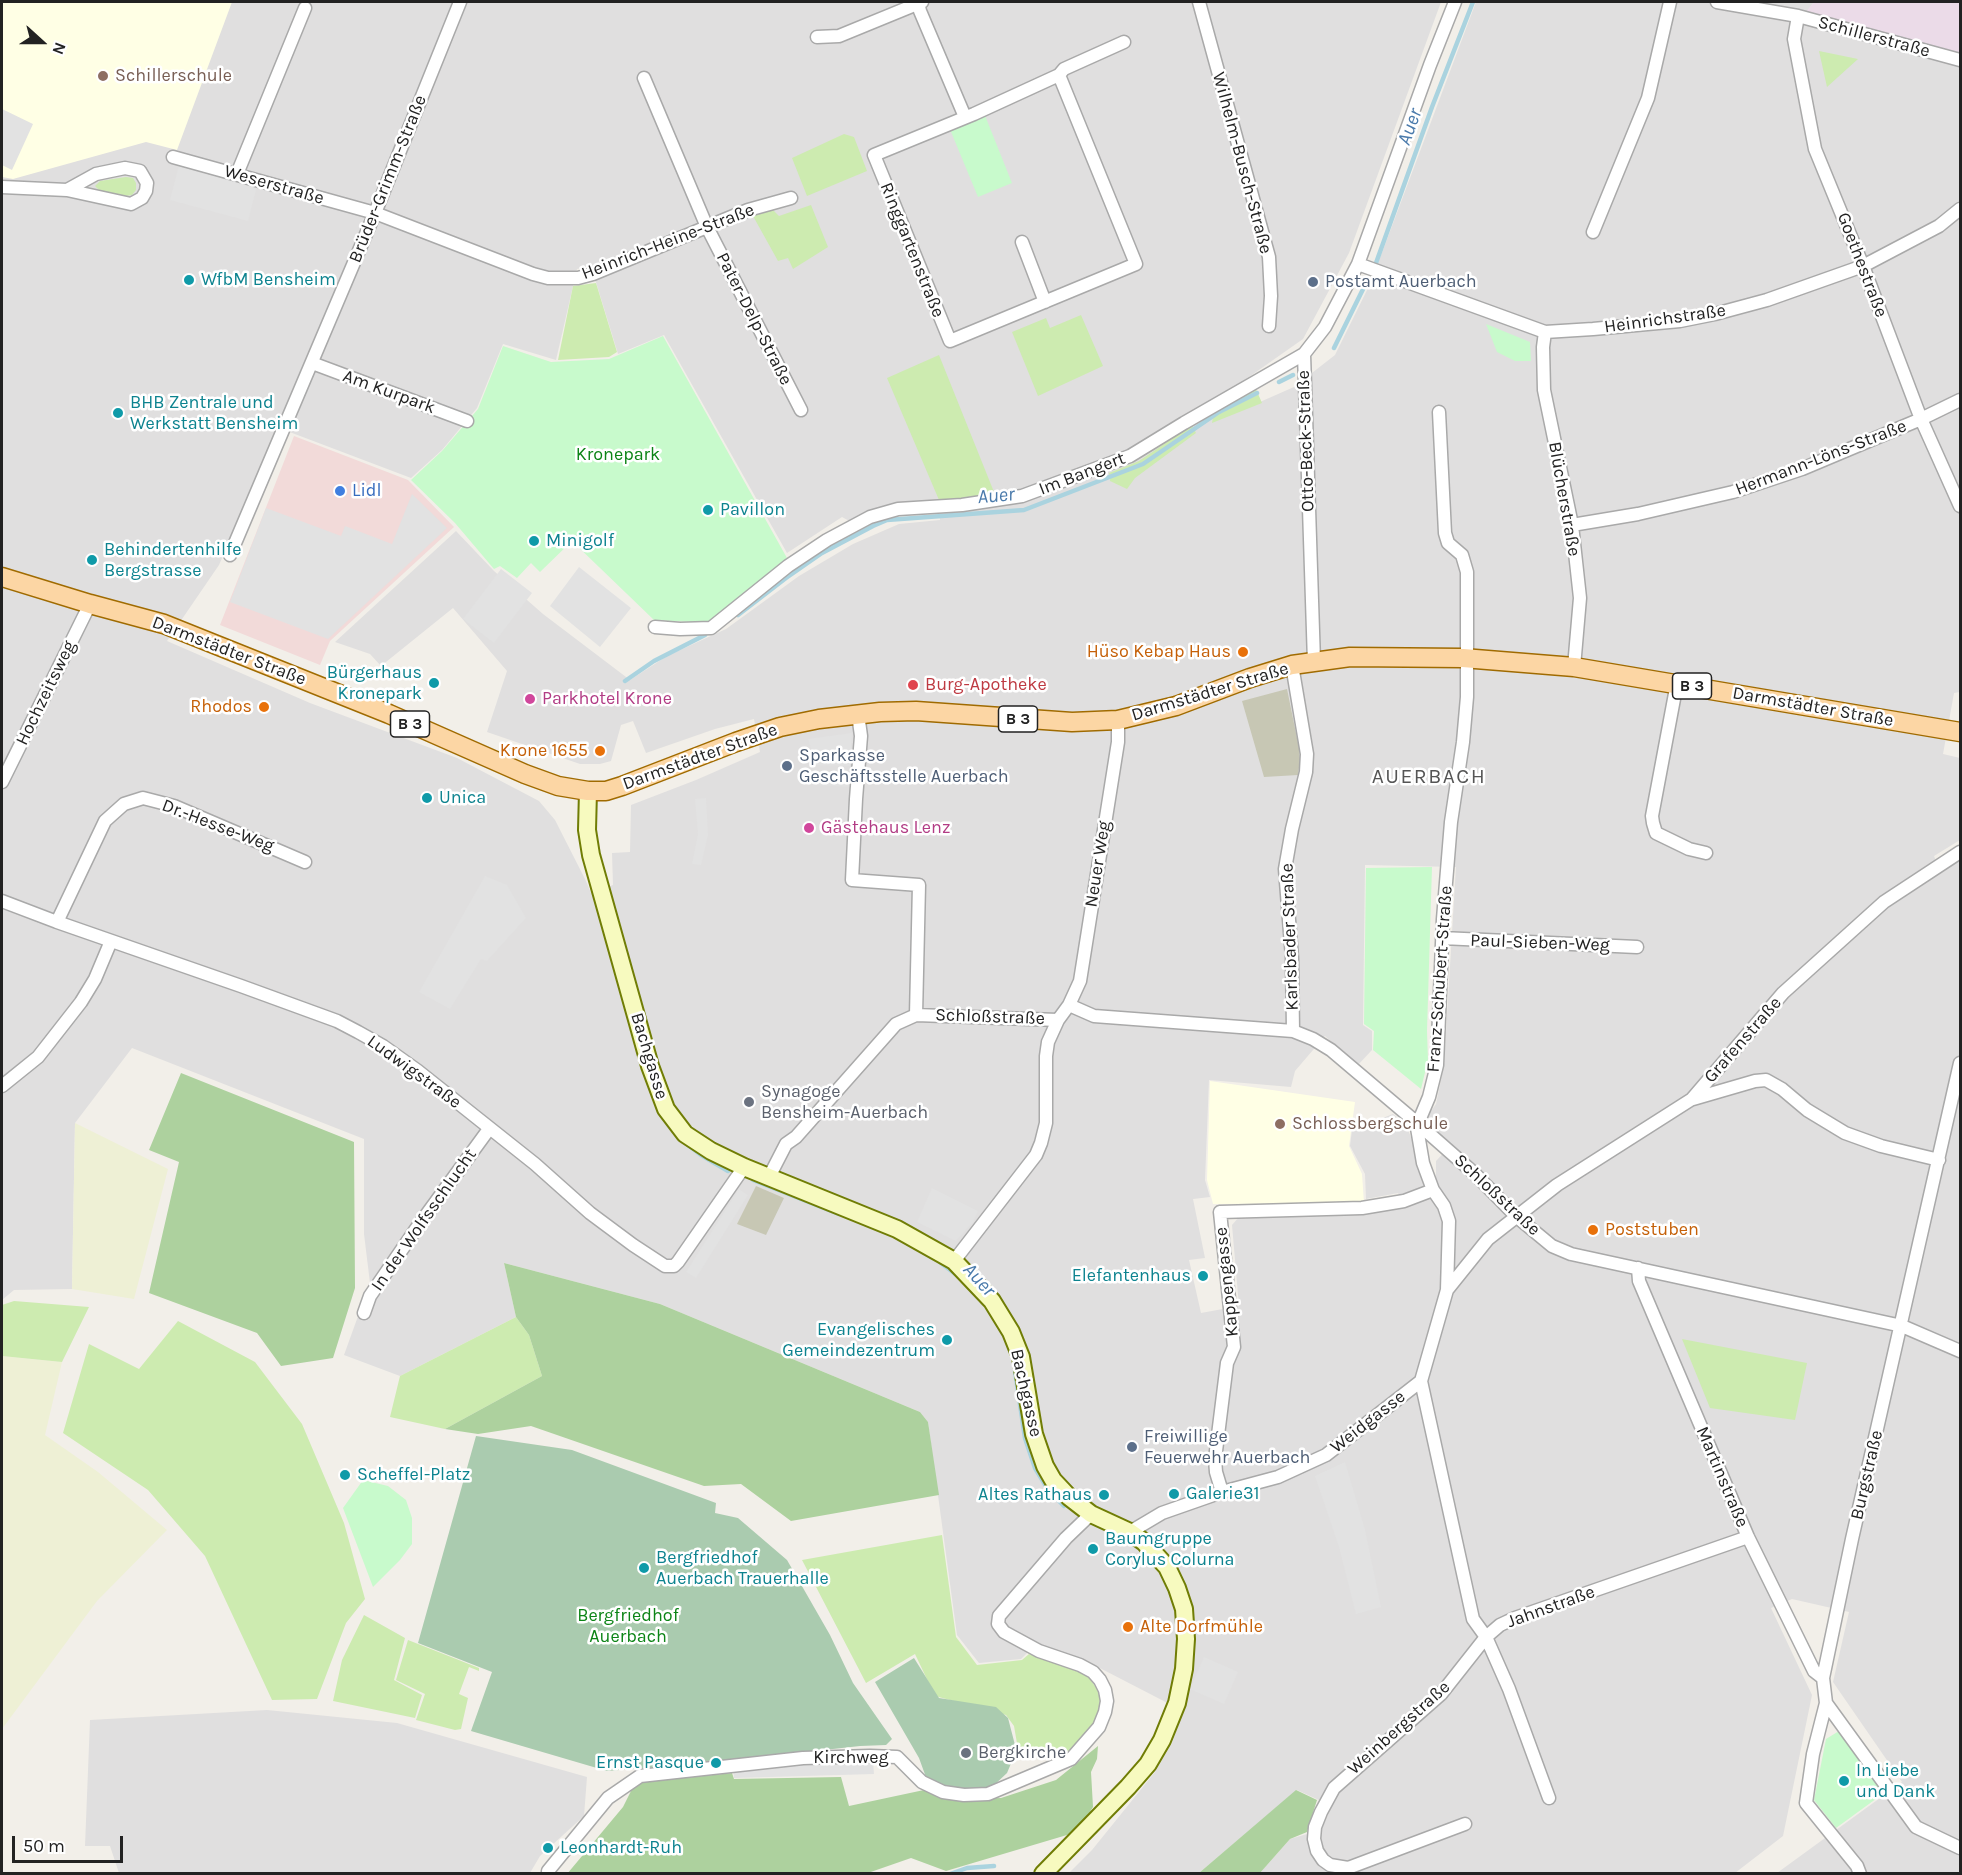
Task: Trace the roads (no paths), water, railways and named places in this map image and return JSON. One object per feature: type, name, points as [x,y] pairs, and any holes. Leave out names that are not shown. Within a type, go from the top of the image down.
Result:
[{"type":"main road","name":"Darmstädter Straße","points":[[2,577],[164,624],[398,718],[525,774],[558,786],[588,791],[606,790],[628,784],[780,727],[858,714],[916,711],[1072,722],[1118,720],[1176,706],[1292,665],[1350,657],[1466,658],[1574,667],[1960,732]]},
{"type":"main road","name":"Bachgasse","points":[[588,791],[587,830],[591,855],[650,1066],[666,1108],[685,1134],[711,1151],[744,1167],[897,1229],[954,1261],[992,1301],[1011,1332],[1020,1357],[1034,1434],[1045,1466],[1053,1480],[1091,1514],[1130,1532],[1154,1552],[1167,1567],[1177,1588],[1184,1609],[1186,1640],[1177,1703],[1162,1740],[1148,1764],[1128,1787],[1043,1874]]},
{"type":"street","name":"Brüder-Grimm-Straße","points":[[231,555],[375,213],[460,2]]},
{"type":"street","points":[[817,37],[839,36],[920,2],[920,11],[965,117]]},
{"type":"street","name":"Wilhelm-Busch-Straße","points":[[1198,2],[1269,257],[1271,297],[1269,326]]},
{"type":"street","name":"Otto-Beck-Straße","points":[[1314,662],[1304,354],[1325,327],[1358,264],[1455,2]]},
{"type":"street","points":[[1593,232],[1648,98],[1670,2]]},
{"type":"street","name":"Schillerstraße","points":[[1717,2],[1798,16],[1960,60]]},
{"type":"street","points":[[237,174],[305,8]]},
{"type":"street","name":"Goethestraße","points":[[1798,16],[1794,39],[1815,149],[1863,266],[1921,419],[1960,506]]},
{"type":"street","name":"Ringgartenstraße","points":[[1059,75],[1136,264],[950,341],[874,155],[1059,75],[1064,69],[1124,42]]},
{"type":"street","name":"Pater-Delp-Straße","points":[[644,78],[707,227],[801,410]]},
{"type":"street","name":"Weserstraße","points":[[173,157],[375,213]]},
{"type":"street","points":[[2,187],[67,190],[131,204],[142,198],[147,183],[140,171],[125,168],[96,174],[67,190]]},
{"type":"street","name":"Heinrich-Heine-Straße","points":[[375,213],[532,274],[555,279],[578,278],[593,274],[748,210],[791,198]]},
{"type":"street","name":"Heinrichstraße","points":[[1358,264],[1545,332],[1680,321],[1767,300],[1863,266],[1939,226],[1960,209]]},
{"type":"street","points":[[1022,243],[1045,302]]},
{"type":"street","name":"Blücherstraße","points":[[1545,332],[1544,390],[1572,525],[1580,598],[1574,667]]},
{"type":"street","name":"Im Bangert","points":[[655,627],[711,628],[778,573],[827,540],[886,511],[962,505],[1022,496],[1130,456],[1304,354]]},
{"type":"street","name":"Am Kurpark","points":[[312,363],[467,421]]},
{"type":"street","name":"Hermann-Löns-Straße","points":[[1572,525],[1638,514],[1733,492],[1802,469],[1921,419],[1960,400]]},
{"type":"street","name":"Franz-Schubert-Straße","points":[[1416,1122],[1430,1097],[1437,1065],[1442,938],[1451,822],[1467,697],[1467,572],[1462,555],[1448,543],[1445,533],[1439,412]]},
{"type":"street","name":"Hochzeitsweg","points":[[2,782],[90,604]]},
{"type":"street","name":"Karlsbader Straße","points":[[1292,665],[1307,754],[1306,772],[1285,869],[1292,958],[1293,1031]]},
{"type":"street","points":[[1677,683],[1652,816],[1653,823],[1656,833],[1689,849],[1706,853]]},
{"type":"street","points":[[769,1177],[786,1143],[796,1137],[896,1024],[916,1015],[919,885],[852,880],[861,736],[858,714]]},
{"type":"street","name":"Neuer Weg","points":[[1069,1005],[1080,981],[1118,742],[1118,720]]},
{"type":"street","name":"Dr.-Hesse-Weg","points":[[57,922],[105,821],[124,804],[143,798],[174,806],[306,862]]},
{"type":"street","name":"Grafenstraße","points":[[1517,1217],[1557,1185],[1692,1099],[1783,993],[1884,902],[1960,852]]},
{"type":"street","name":"Ludwigstraße","points":[[2,901],[241,986],[358,1032],[383,1046],[418,1071],[535,1164],[590,1213],[661,1264],[669,1267],[678,1262],[744,1167]]},
{"type":"street","name":"Paul-Sieben-Weg","points":[[1442,938],[1637,946]]},
{"type":"street","points":[[2,1086],[38,1057],[81,1002],[95,979],[111,941]]},
{"type":"street","name":"Schloßstraße","points":[[916,1015],[1058,1020],[1069,1005],[1094,1016],[1293,1031],[1331,1050],[1475,1174],[1517,1217],[1552,1246],[1571,1254],[1902,1326],[1960,1351]]},
{"type":"street","points":[[954,1261],[1036,1155],[1046,1123],[1048,1042],[1058,1020]]},
{"type":"street","name":"Burgstraße","points":[[1860,1874],[1857,1866],[1806,1803],[1813,1754],[1826,1703],[1823,1678],[1852,1539],[1960,1063]]},
{"type":"street","points":[[1692,1099],[1766,1080],[1782,1089],[1807,1110],[1845,1133],[1881,1146],[1939,1160]]},
{"type":"street","points":[[1416,1122],[1424,1163],[1449,1221],[1447,1290]]},
{"type":"street","name":"In der Wolfsschlucht","points":[[364,1313],[370,1296],[416,1228],[489,1129]]},
{"type":"street","name":"Kappengasse","points":[[1222,1492],[1216,1472],[1218,1428],[1227,1363],[1234,1347],[1220,1212],[1362,1208],[1404,1201],[1434,1190]]},
{"type":"street","name":"Weidgasse","points":[[1130,1532],[1162,1513],[1222,1492],[1278,1477],[1326,1455],[1421,1381],[1447,1290],[1488,1239],[1517,1217]]},
{"type":"street","name":"Martinstraße","points":[[1638,1268],[1639,1281],[1748,1537],[1814,1671],[1823,1678]]},
{"type":"street","points":[[1421,1381],[1473,1619],[1486,1637]]},
{"type":"street","name":"Kirchweg","points":[[548,1871],[608,1798],[640,1776],[803,1758],[897,1757],[922,1782],[943,1792],[964,1796],[988,1794],[1071,1759],[1099,1727],[1105,1712],[1107,1701],[1100,1680],[1093,1672],[1080,1665],[1039,1651],[1004,1632],[998,1624],[999,1616],[1066,1538],[1091,1514]]},
{"type":"street","name":"Jahnstraße","points":[[1549,1798],[1509,1689],[1486,1637],[1500,1625],[1515,1618],[1748,1537]]},
{"type":"street","name":"Weinbergstraße","points":[[1465,1824],[1347,1868],[1330,1865],[1323,1860],[1317,1851],[1314,1839],[1321,1812],[1334,1788],[1440,1694],[1486,1637]]},
{"type":"street","points":[[1826,1703],[1916,1827],[1960,1848]]},
{"type":"waterway","name":"Auer","points":[[1376,263],[1432,107],[1473,2]]},
{"type":"waterway","name":"Auer","points":[[1334,348],[1367,281]]},
{"type":"waterway","name":"Auer","points":[[1279,382],[1293,375]]},
{"type":"waterway","name":"Auer","points":[[738,615],[822,553],[887,520],[1024,510],[1143,464],[1219,412],[1257,393]]},
{"type":"waterway","name":"Auer","points":[[625,681],[654,661],[705,635]]},
{"type":"waterway","name":"Auer","points":[[683,1141],[728,1171]]},
{"type":"waterway","name":"Auer","points":[[753,1180],[839,1214]]},
{"type":"waterway","name":"Auer","points":[[941,1263],[958,1276]]},
{"type":"waterway","name":"Auer","points":[[1015,1371],[1025,1438],[1035,1468],[1049,1491],[1064,1506]]},
{"type":"waterway","points":[[950,1874],[967,1868],[994,1866]]},
{"type":"place","name":"Schillerschule","points":[[103,76]]},
{"type":"place","name":"WfbM Bensheim","points":[[189,280]]},
{"type":"place","name":"Postamt Auerbach","points":[[1313,282]]},
{"type":"place","name":"BHB Zentrale und Werkstatt Bensheim","points":[[118,413]]},
{"type":"place","name":"Lidl","points":[[340,491]]},
{"type":"place","name":"Pavillon","points":[[708,510]]},
{"type":"place","name":"Minigolf","points":[[534,541]]},
{"type":"place","name":"Behindertenhilfe Bergstrasse","points":[[92,560]]},
{"type":"place","name":"Hüso Kebap Haus","points":[[1243,652]]},
{"type":"place","name":"Bürgerhaus Kronepark","points":[[434,683]]},
{"type":"place","name":"Burg-Apotheke","points":[[913,685]]},
{"type":"place","name":"Parkhotel Krone","points":[[530,699]]},
{"type":"place","name":"Rhodos","points":[[264,707]]},
{"type":"place","name":"Krone 1655","points":[[600,751]]},
{"type":"place","name":"Sparkasse Geschäftsstelle Auerbach","points":[[787,766]]},
{"type":"place","name":"Unica","points":[[427,798]]},
{"type":"place","name":"Gästehaus Lenz","points":[[809,828]]},
{"type":"place","name":"Synagoge Bensheim-Auerbach","points":[[749,1102]]},
{"type":"place","name":"Schlossbergschule","points":[[1280,1124]]},
{"type":"place","name":"Poststuben","points":[[1593,1230]]},
{"type":"place","name":"Elefantenhaus","points":[[1203,1276]]},
{"type":"place","name":"Evangelisches Gemeindezentrum","points":[[947,1340]]},
{"type":"place","name":"Freiwillige Feuerwehr Auerbach","points":[[1132,1447]]},
{"type":"place","name":"Scheffel-Platz","points":[[345,1475]]},
{"type":"place","name":"Galerie31","points":[[1174,1494]]},
{"type":"place","name":"Altes Rathaus","points":[[1104,1495]]},
{"type":"place","name":"Baumgruppe Corylus Colurna","points":[[1093,1549]]},
{"type":"place","name":"Bergfriedhof Auerbach Trauerhalle","points":[[644,1568]]},
{"type":"place","name":"Alte Dorfmühle","points":[[1128,1627]]},
{"type":"place","name":"Bergkirche","points":[[966,1753]]},
{"type":"place","name":"Ernst Pasque","points":[[716,1763]]},
{"type":"place","name":"In Liebe und Dank","points":[[1844,1781]]},
{"type":"place","name":"Leonhardt-Ruh","points":[[548,1848]]},
{"type":"district","name":"AUERBACH","points":[[1429,777]]},
{"type":"park label","name":"Kronepark","points":[[618,455]]},
{"type":"park label","name":"Bergfriedhof Auerbach","points":[[628,1626]]}]
